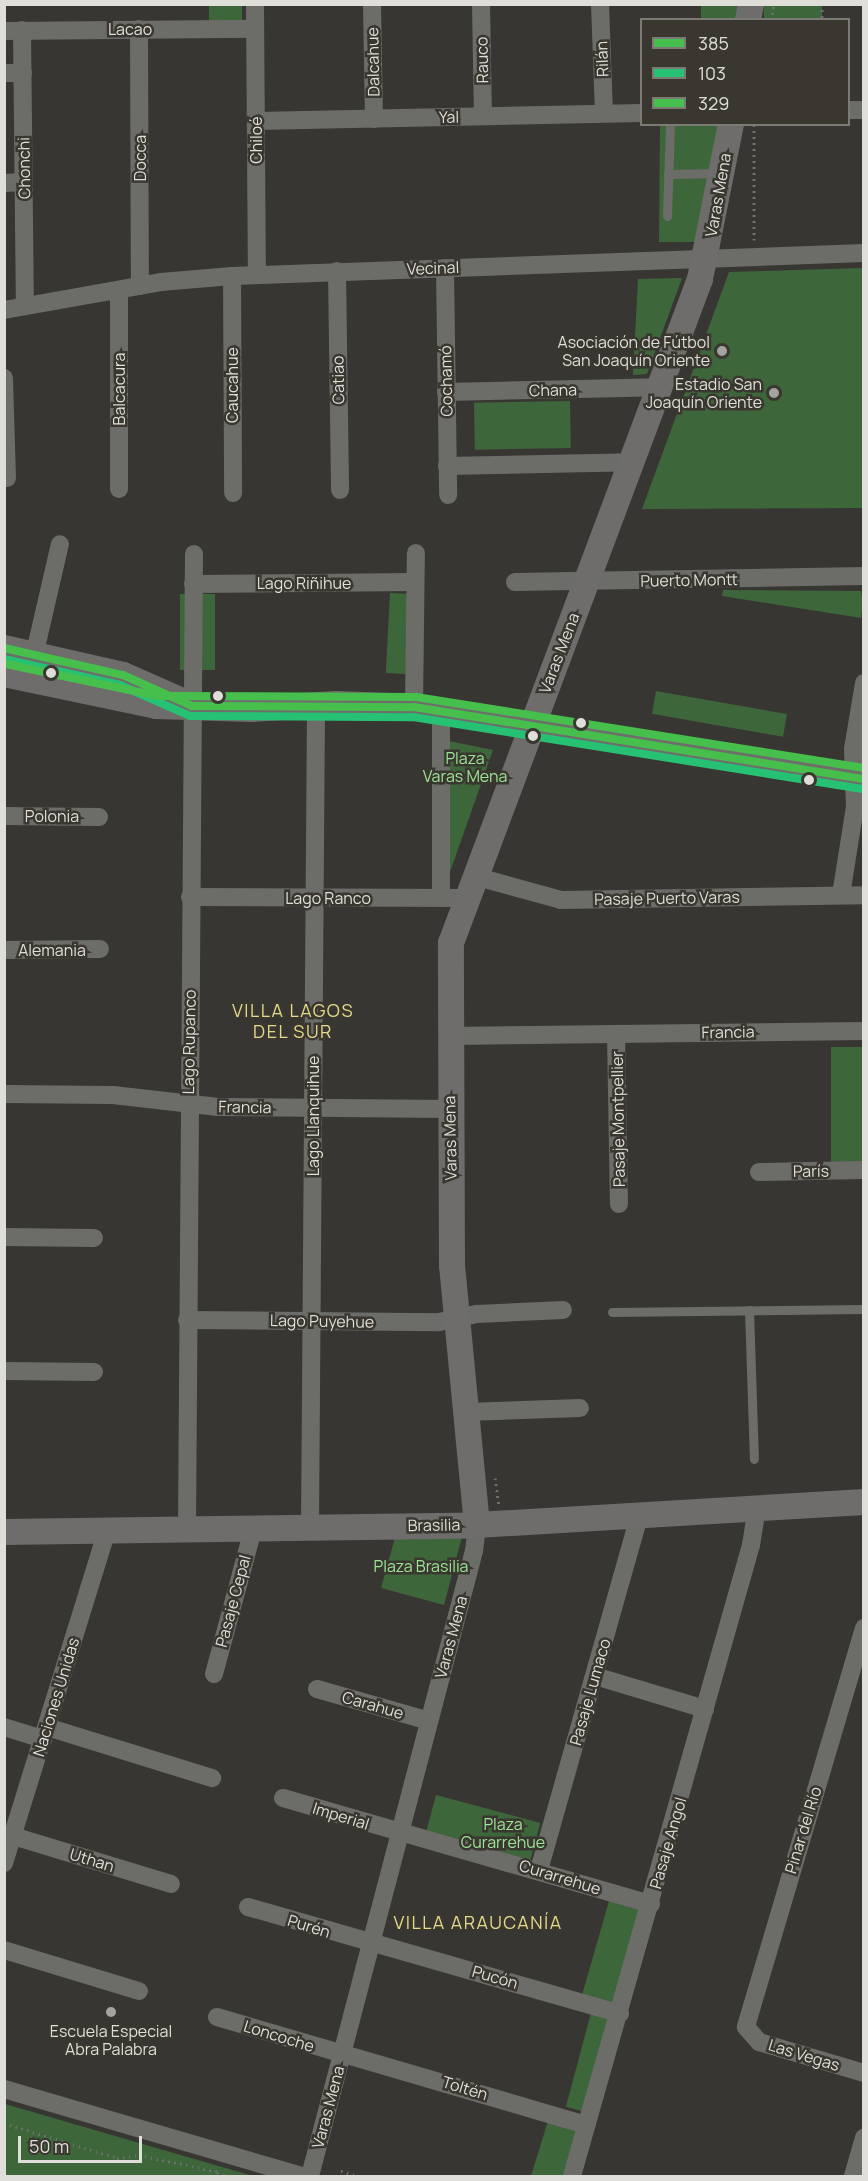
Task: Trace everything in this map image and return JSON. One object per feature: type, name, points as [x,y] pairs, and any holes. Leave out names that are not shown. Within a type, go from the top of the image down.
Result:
[{"type":"street","name":"Chiloé","points":[[255,4],[257,275]]},
{"type":"street","name":"Dalcahue","points":[[372,4],[374,118]]},
{"type":"street","name":"Rauco","points":[[481,4],[483,116]]},
{"type":"street","name":"Rilán","points":[[600,4],[604,113]]},
{"type":"street","name":"Lacao","points":[[13,30],[255,28]]},
{"type":"street","name":"Docca","points":[[139,29],[140,286]]},
{"type":"street","name":"Chonchi","points":[[13,30],[14,73],[24,182],[25,306]]},
{"type":"street","name":"Yal","points":[[256,121],[640,112]]},
{"type":"street","name":"Varas Mena","points":[[310,2176],[474,1551],[477,1525],[456,1318],[450,1109],[449,959],[460,891],[532,725],[707,258],[730,126]]},
{"type":"street","points":[[4,183],[24,182]]},
{"type":"street","name":"Vecinal","points":[[4,310],[140,286],[231,276],[864,253]]},
{"type":"street","name":"Cochamó","points":[[445,268],[448,495]]},
{"type":"street","name":"Catiao","points":[[337,271],[340,490]]},
{"type":"street","name":"Caucahue","points":[[231,276],[233,493]]},
{"type":"street","name":"Balcacura","points":[[119,290],[119,489]]},
{"type":"street","points":[[4,378],[7,478]]},
{"type":"street","name":"Chana","points":[[446,392],[659,387]]},
{"type":"street","points":[[447,466],[631,462]]},
{"type":"street","points":[[60,544],[35,655],[16,677],[137,703],[251,709],[316,706],[414,707],[441,710],[859,779]]},
{"type":"street","name":"Lago Rupanco","points":[[187,1530],[188,1105],[194,554]]},
{"type":"street","points":[[414,707],[416,554]]},
{"type":"street","name":"Puerto Montt","points":[[515,582],[864,576]]},
{"type":"street","name":"Lago Riñihue","points":[[193,584],[415,582]]},
{"type":"street","points":[[4,648],[142,681],[192,706]]},
{"type":"street","points":[[841,896],[859,779],[853,749],[864,683]]},
{"type":"street","name":"Lago Llanquihue","points":[[310,1527],[316,706]]},
{"type":"street","points":[[441,710],[460,891]]},
{"type":"street","name":"Polonia","points":[[4,816],[99,817]]},
{"type":"street","name":"Lago Ranco","points":[[190,897],[315,898],[460,891]]},
{"type":"street","name":"Pasaje Puerto Varas","points":[[460,891],[561,900],[864,895]]},
{"type":"street","name":"Alemania","points":[[4,950],[100,949]]},
{"type":"street","name":"Francia","points":[[449,1036],[864,1031]]},
{"type":"street","name":"Pasaje Montpellier","points":[[616,1034],[619,1204]]},
{"type":"street","name":"Francia","points":[[4,1094],[113,1095],[188,1105],[450,1109]]},
{"type":"street","name":"París","points":[[759,1172],[864,1170]]},
{"type":"street","points":[[4,1237],[94,1238]]},
{"type":"street","name":"Lago Puyehue","points":[[187,1320],[439,1322],[456,1318],[563,1310]]},
{"type":"street","points":[[4,1371],[94,1372]]},
{"type":"street","points":[[466,1412],[580,1408]]},
{"type":"street","name":"Brasilia","points":[[4,1532],[477,1525],[640,1513],[864,1502]]},
{"type":"street","name":"Pasaje Angol","points":[[572,2176],[620,2014],[751,1545],[758,1507]]},
{"type":"street","name":"Pasaje Lumaco","points":[[539,1870],[640,1513]]},
{"type":"street","name":"Pasaje Cepal","points":[[214,1674],[253,1529]]},
{"type":"street","name":"Naciones Unidas","points":[[4,1863],[9,1841],[108,1531]]},
{"type":"street","name":"Pinar del Río","points":[[748,2032],[747,2018],[864,1628]]},
{"type":"street","points":[[595,1677],[705,1709]]},
{"type":"street","name":"Carahue","points":[[317,1689],[429,1721]]},
{"type":"street","points":[[4,1727],[45,1733],[212,1778]]},
{"type":"street","name":"Imperial","points":[[283,1798],[400,1831]]},
{"type":"street","name":"Curarrehue","points":[[400,1831],[651,1904]]},
{"type":"street","name":"Uthan","points":[[9,1841],[171,1884]]},
{"type":"street","name":"Purén","points":[[248,1907],[371,1942]]},
{"type":"street","name":"Pucón","points":[[371,1942],[620,2014]]},
{"type":"street","points":[[4,1950],[139,1991]]},
{"type":"street","name":"Loncoche","points":[[217,2017],[342,2053]]},
{"type":"street","name":"Las Vegas","points":[[748,2032],[759,2042],[864,2073]]},
{"type":"street","name":"Toltén","points":[[342,2053],[587,2125]]},
{"type":"street","points":[[4,2089],[302,2176]]},
{"type":"street","points":[[853,2176],[864,2138]]},
{"type":"lane","points":[[667,216],[670,126]]},
{"type":"lane","points":[[668,174],[722,173]]},
{"type":"lane","points":[[612,1312],[864,1309]]},
{"type":"lane","points":[[749,1310],[754,1459]]},
{"type":"path","points":[[754,126],[754,257]]},
{"type":"path","points":[[494,1471],[499,1506]]},
{"type":"path","points":[[4,2123],[117,2158],[139,2155],[233,2175]]},
{"type":"path","points":[[340,2171],[357,2176]]},
{"type":"green space","points":[[209,5],[242,5],[242,24],[209,24]]},
{"type":"green space","points":[[701,5],[737,5],[737,18],[701,18]]},
{"type":"green space","points":[[764,5],[822,5],[822,18],[764,18]]},
{"type":"green space","points":[[660,126],[718,126],[698,242],[659,242]]},
{"type":"green space","name":"Estadio San Joaquín Oriente","points":[[863,268],[863,508],[642,509],[729,272]]},
{"type":"green space","points":[[682,278],[647,374],[633,375],[638,279]]},
{"type":"green space","points":[[570,401],[571,448],[475,450],[474,403]]},
{"type":"green space","points":[[723,590],[861,591],[863,602],[861,618],[722,596]]},
{"type":"green space","points":[[390,593],[410,594],[406,674],[386,673]]},
{"type":"green space","points":[[180,594],[215,594],[215,670],[180,670]]},
{"type":"green space","points":[[656,691],[787,714],[783,737],[652,714]]},
{"type":"green space","name":"Plaza Varas Mena","points":[[444,740],[493,750],[444,889]]},
{"type":"green space","points":[[831,1047],[863,1047],[863,1162],[831,1162]]},
{"type":"green space","name":"Plaza Brasilia","points":[[463,1533],[444,1605],[381,1588],[396,1534]]},
{"type":"green space","name":"Plaza Curarrehue","points":[[436,1795],[540,1823],[530,1860],[426,1832]]},
{"type":"green space","points":[[609,1901],[643,1911],[616,2004],[582,1994]]},
{"type":"green space","points":[[591,2013],[613,2019],[588,2113],[566,2107]]},
{"type":"green space","points":[[5,2104],[253,2176],[5,2176]]},
{"type":"green space","points":[[548,2121],[582,2131],[568,2176],[531,2176]]},
{"type":"transit line","name":"385","points":[[4,648],[123,675],[192,706],[414,707],[864,779]]},
{"type":"transit line","name":"103","points":[[4,659],[120,685],[190,716],[413,717],[862,789]]},
{"type":"transit line","name":"329","points":[[6,664],[158,696],[416,697],[864,768]]},
{"type":"place","name":"Asociación de Fútbol San Joaquín Oriente","points":[[722,351]]},
{"type":"place","name":"Estadio San Joaquín Oriente","points":[[774,393]]},
{"type":"place","name":"Escuela Especial Abra Palabra","points":[[111,2012]]},
{"type":"district","name":"VILLA LAGOS DEL SUR","points":[[293,1021]]},
{"type":"district","name":"VILLA ARAUCANÍA","points":[[478,1922]]}]
